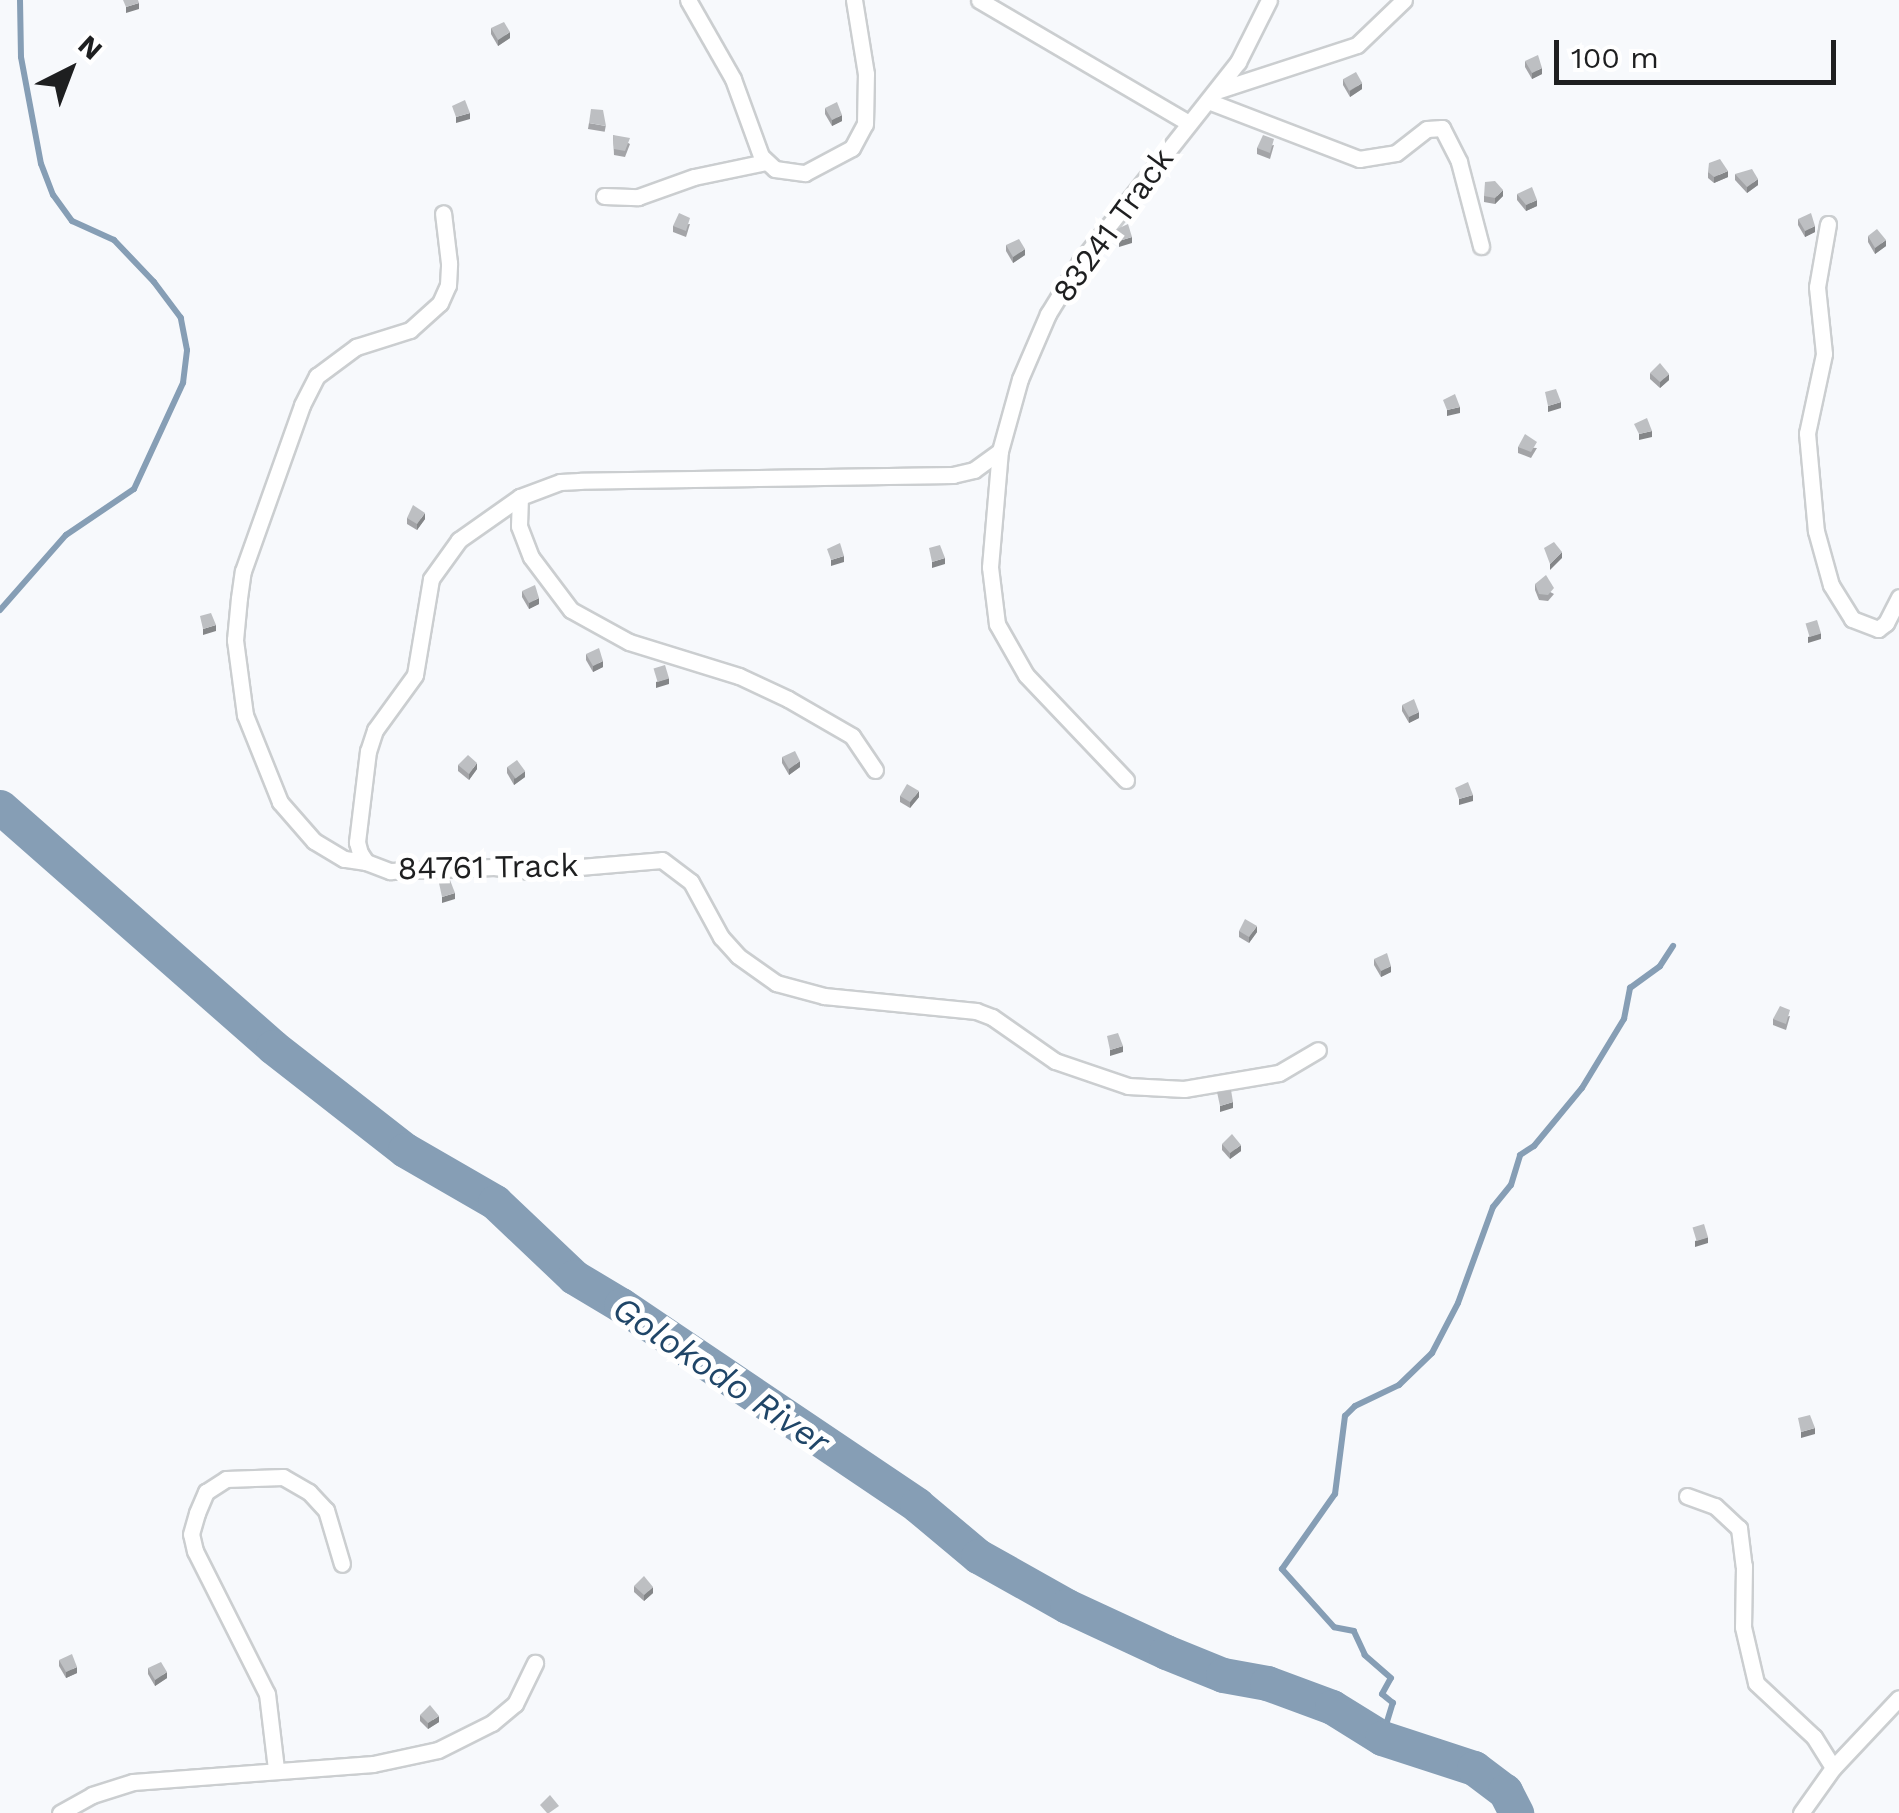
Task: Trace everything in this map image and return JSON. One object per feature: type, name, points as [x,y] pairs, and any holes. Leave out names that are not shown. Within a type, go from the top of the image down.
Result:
[{"type":"street","points":[[688,0],[733,79],[752,142],[766,162],[787,172],[805,172],[852,148],[865,124],[868,101],[854,0]]},
{"type":"street","points":[[979,0],[1189,124]]},
{"type":"street","name":"83241 Track","points":[[1126,780],[1026,675],[997,624],[990,567],[1000,451],[1020,379],[1048,314],[1080,262],[1238,62],[1269,0]]},
{"type":"street","points":[[1212,96],[1357,45],[1404,0]]},
{"type":"street","points":[[1212,96],[1359,159],[1396,153],[1427,129],[1442,128],[1459,162],[1481,246]]},
{"type":"street","points":[[604,196],[638,197],[694,176],[766,162]]},
{"type":"street","points":[[366,862],[344,859],[314,841],[280,802],[245,714],[236,656],[239,598],[243,570],[302,406],[317,376],[356,347],[410,330],[440,303],[448,286],[443,212]]},
{"type":"street","points":[[1828,224],[1817,287],[1824,354],[1807,433],[1816,531],[1830,585],[1852,619],[1878,629],[1886,623],[1899,597]]},
{"type":"street","name":"84761 Track","points":[[1000,451],[982,466],[953,475],[560,482],[520,497],[459,540],[431,579],[415,674],[375,730],[368,750],[357,842],[366,862],[390,871],[494,867],[532,871],[662,860],[691,882],[721,937],[738,956],[776,983],[824,996],[976,1011],[992,1017],[1055,1061],[1128,1086],[1184,1089],[1279,1072],[1318,1050]]},
{"type":"street","points":[[520,497],[519,526],[531,557],[571,610],[629,642],[738,676],[788,699],[852,736],[874,770]]},
{"type":"street","points":[[276,1769],[267,1694],[195,1551],[191,1534],[196,1512],[206,1492],[226,1479],[282,1477],[308,1492],[326,1510],[342,1564]]},
{"type":"street","points":[[1687,1496],[1715,1506],[1739,1528],[1744,1566],[1742,1628],[1756,1683],[1814,1737],[1834,1768]]},
{"type":"street","points":[[60,1813],[92,1795],[132,1782],[373,1764],[438,1750],[492,1723],[515,1704],[535,1664]]},
{"type":"street","points":[[1801,1813],[1834,1768],[1899,1698]]},
{"type":"building","points":[[123,0],[138,0],[139,3],[126,7]]},
{"type":"building","points":[[504,22],[510,32],[498,40],[491,28]]},
{"type":"building","points":[[1538,55],[1542,68],[1532,73],[1525,61]]},
{"type":"building","points":[[1356,72],[1362,83],[1349,91],[1343,79]]},
{"type":"building","points":[[465,100],[470,113],[456,117],[452,106]]},
{"type":"building","points":[[837,102],[842,115],[832,120],[825,108]]},
{"type":"building","points":[[591,109],[603,110],[606,126],[589,123]]},
{"type":"building","points":[[613,135],[630,138],[625,151],[614,149]]},
{"type":"building","points":[[1263,135],[1274,139],[1270,153],[1257,148]]},
{"type":"building","points":[[1720,159],[1728,171],[1714,177],[1708,172],[1709,163]]},
{"type":"building","points":[[1752,169],[1758,179],[1747,187],[1735,174]]},
{"type":"building","points":[[1495,181],[1503,190],[1495,198],[1484,196],[1485,182]]},
{"type":"building","points":[[1532,187],[1537,200],[1526,205],[1517,194]]},
{"type":"building","points":[[679,213],[690,218],[686,231],[673,226]]},
{"type":"building","points":[[1811,213],[1815,226],[1805,231],[1798,219]]},
{"type":"building","points":[[1128,224],[1132,237],[1119,241],[1115,230]]},
{"type":"building","points":[[1877,229],[1886,240],[1875,248],[1868,236]]},
{"type":"building","points":[[1019,239],[1025,249],[1013,257],[1006,245]]},
{"type":"building","points":[[1660,363],[1669,374],[1660,382],[1650,373]]},
{"type":"building","points":[[1556,389],[1561,402],[1548,406],[1545,392]]},
{"type":"building","points":[[1455,394],[1460,407],[1447,410],[1443,400]]},
{"type":"building","points":[[1647,418],[1652,431],[1639,434],[1634,424]]},
{"type":"building","points":[[1525,434],[1537,442],[1531,452],[1518,447]]},
{"type":"building","points":[[413,505],[425,513],[417,524],[407,518]]},
{"type":"building","points":[[1554,542],[1562,552],[1550,564],[1544,548]]},
{"type":"building","points":[[840,543],[844,556],[831,560],[827,549]]},
{"type":"building","points":[[940,545],[945,558],[932,562],[929,548]]},
{"type":"building","points":[[1546,575],[1554,588],[1548,595],[1539,594],[1535,584]]},
{"type":"building","points":[[535,585],[539,598],[529,603],[522,591]]},
{"type":"building","points":[[211,613],[216,625],[203,629],[200,616]]},
{"type":"building","points":[[1817,620],[1821,633],[1810,637],[1806,624]]},
{"type":"building","points":[[599,648],[603,661],[593,666],[586,654]]},
{"type":"building","points":[[665,665],[669,678],[658,682],[654,669]]},
{"type":"building","points":[[1414,699],[1419,712],[1409,717],[1402,705]]},
{"type":"building","points":[[795,751],[800,761],[789,769],[782,757]]},
{"type":"building","points":[[468,755],[477,763],[469,774],[458,765]]},
{"type":"building","points":[[517,760],[525,771],[516,778],[507,767]]},
{"type":"building","points":[[1468,782],[1473,795],[1459,799],[1455,788]]},
{"type":"building","points":[[907,784],[919,791],[910,802],[900,796]]},
{"type":"building","points":[[450,880],[455,893],[442,897],[439,883]]},
{"type":"building","points":[[1245,919],[1257,926],[1249,937],[1239,931]]},
{"type":"building","points":[[1387,953],[1391,966],[1381,971],[1374,959]]},
{"type":"building","points":[[1780,1006],[1790,1010],[1786,1024],[1773,1019]]},
{"type":"building","points":[[1118,1033],[1123,1046],[1110,1050],[1107,1036]]},
{"type":"building","points":[[1231,1090],[1233,1102],[1220,1106],[1217,1092]]},
{"type":"building","points":[[1232,1134],[1241,1145],[1230,1153],[1222,1144]]},
{"type":"building","points":[[1704,1224],[1708,1237],[1697,1241],[1693,1228]]},
{"type":"building","points":[[1810,1415],[1815,1428],[1801,1432],[1798,1418]]},
{"type":"building","points":[[644,1576],[653,1587],[644,1595],[634,1586]]},
{"type":"building","points":[[72,1654],[77,1667],[66,1672],[59,1660]]},
{"type":"building","points":[[161,1662],[167,1672],[155,1680],[148,1668]]},
{"type":"building","points":[[430,1705],[439,1716],[428,1723],[420,1715]]},
{"type":"building","points":[[550,1795],[559,1806],[547,1813],[540,1805]]},
{"type":"waterway","points":[[0,610],[66,535],[134,489],[183,383],[187,350],[181,318],[154,282],[114,240],[72,221],[53,195],[41,164],[21,57],[20,0]]},
{"type":"waterway","name":"Golokodo River","points":[[0,807],[273,1047],[405,1150],[495,1202],[574,1277],[917,1505],[978,1556],[1067,1606],[1166,1652],[1223,1675],[1267,1683],[1332,1707],[1382,1738],[1474,1768],[1505,1791],[1516,1813]]},
{"type":"waterway","points":[[1382,1738],[1393,1703],[1382,1694],[1391,1678],[1365,1655],[1354,1631],[1334,1627],[1282,1569],[1335,1494],[1345,1416],[1355,1406],[1399,1385],[1432,1353],[1458,1303],[1493,1207],[1511,1185],[1520,1155],[1534,1146],[1582,1088],[1624,1019],[1630,988],[1660,966],[1673,946]]}]
